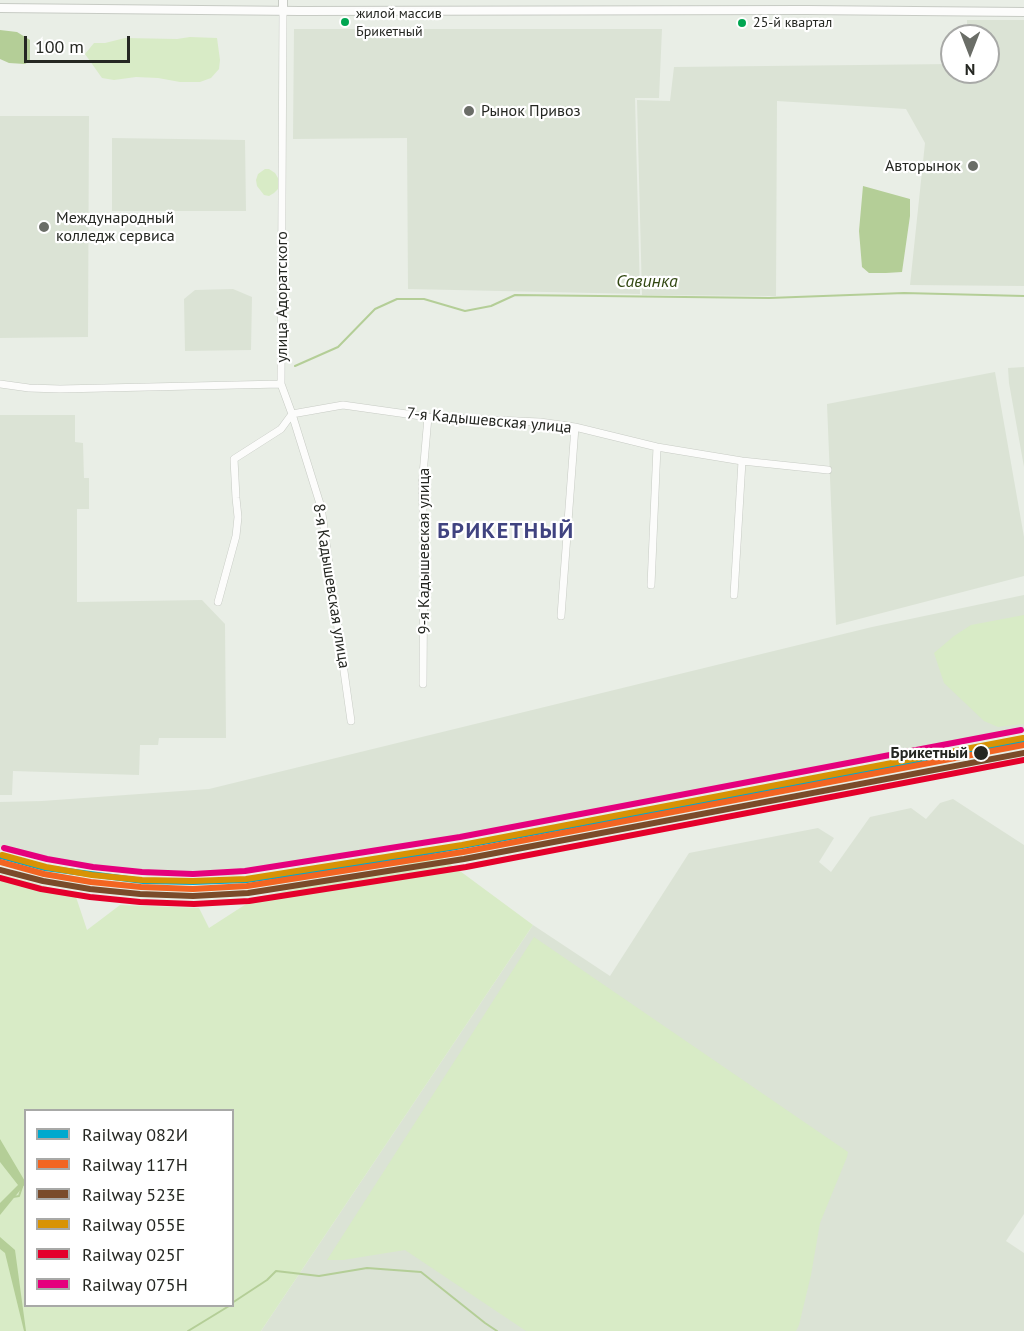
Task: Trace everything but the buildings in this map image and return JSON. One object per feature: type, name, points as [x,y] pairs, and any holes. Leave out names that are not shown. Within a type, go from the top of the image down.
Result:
[{"type":"street","name":"улица Адоратского","points":[[0,384],[60,390],[281,384],[283,0]]},
{"type":"street","points":[[0,8],[1024,12]]},
{"type":"street","name":"8-я Кадышевская улица","points":[[281,384],[321,507],[351,722]]},
{"type":"street","name":"7-я Кадышевская улица","points":[[292,414],[343,405],[428,417],[540,423],[575,427],[657,447],[742,461],[828,470]]},
{"type":"street","points":[[218,602],[236,536],[238,517],[234,459],[281,429],[292,414]]},
{"type":"street","name":"9-я Кадышевская улица","points":[[423,684],[422,486],[428,417]]},
{"type":"street","points":[[561,616],[575,427]]},
{"type":"street","points":[[651,585],[657,447]]},
{"type":"street","points":[[734,595],[742,461]]},
{"type":"shaded area","points":[[967,20],[1024,20],[1024,286],[910,285],[925,143],[906,109],[777,101],[776,296],[642,295],[637,100],[670,101],[674,67],[940,64],[940,84],[1000,84],[1000,24],[967,24]]},
{"type":"shaded area","points":[[294,29],[662,29],[659,98],[635,98],[640,294],[408,289],[407,138],[293,139]]},
{"type":"shaded area","points":[[0,30],[17,32],[30,40],[30,61],[25,64],[9,63],[0,59]]},
{"type":"shaded area","points":[[125,38],[217,38],[219,69],[211,78],[200,82],[136,77],[114,80],[102,78],[85,54],[94,43]]},
{"type":"shaded area","name":"Международный колледж сервиса","points":[[0,116],[89,116],[88,337],[0,338]]},
{"type":"shaded area","points":[[112,138],[245,140],[246,211],[112,211]]},
{"type":"shaded area","points":[[265,169],[275,173],[278,178],[278,189],[269,196],[264,195],[257,186],[256,180],[258,174]]},
{"type":"shaded area","points":[[863,186],[910,199],[910,216],[902,272],[869,273],[862,267],[859,231]]},
{"type":"shaded area","points":[[233,289],[252,297],[251,350],[185,351],[184,299],[195,290]]},
{"type":"shaded area","points":[[1024,367],[1024,467],[1008,368]]},
{"type":"shaded area","points":[[995,372],[1024,537],[1024,576],[836,625],[827,404]]},
{"type":"shaded area","points":[[0,415],[75,415],[75,442],[83,443],[84,478],[89,478],[89,509],[77,509],[77,602],[202,600],[225,624],[226,738],[159,738],[158,745],[140,745],[139,775],[13,771],[12,795],[0,795]]},
{"type":"shaded area","points":[[1024,595],[1024,731],[582,816],[233,876],[147,876],[61,862],[0,847],[0,802],[209,789],[872,627]]},
{"type":"shaded area","points":[[1024,615],[1024,724],[998,727],[984,721],[944,683],[934,653],[971,625]]},
{"type":"shaded area","points":[[953,799],[1024,845],[1024,1214],[1006,1241],[1024,1253],[1024,1331],[261,1331],[533,925],[610,976],[689,853],[818,828],[834,838],[819,862],[831,872],[870,817],[911,808],[926,819],[940,803]]},
{"type":"shaded area","points":[[441,857],[533,925],[261,1331],[0,1331],[0,874],[75,894],[87,930],[120,905],[199,908],[209,928],[257,897]]},
{"type":"shaded area","points":[[534,937],[848,1152],[820,1223],[811,1275],[796,1331],[526,1331],[405,1250],[343,1260],[327,1260]]},
{"type":"shaded area","points":[[0,1139],[24,1180],[24,1185],[0,1215],[0,1203],[18,1185],[0,1162]]},
{"type":"shaded area","points":[[0,1237],[15,1250],[26,1331],[24,1331],[5,1253],[0,1249]]},
{"type":"waterway","name":"Савинка","points":[[295,366],[338,347],[375,309],[397,299],[424,299],[465,311],[491,306],[515,295],[769,298],[904,293],[1024,296]]},
{"type":"waterway","points":[[13,1197],[19,1196],[22,1187]]},
{"type":"waterway","points":[[234,1302],[267,1280],[276,1271],[319,1276],[367,1268],[421,1272],[497,1331]]},
{"type":"waterway","points":[[188,1331],[227,1307]]},
{"type":"rail line","name":"075Н","points":[[4,848],[47,859],[142,872],[193,874],[245,871],[460,837],[1021,730]]},
{"type":"rail line","name":"055Е","points":[[2,855],[46,867],[142,880],[246,879],[462,845],[1023,738]]},
{"type":"rail line","name":"082И","points":[[0,856],[45,868],[143,881],[247,880],[462,846],[1024,742]]},
{"type":"rail line","name":"117Н","points":[[0,862],[44,874],[141,887],[193,889],[247,886],[463,852],[1024,745]]},
{"type":"rail line","name":"523Е","points":[[0,870],[43,881],[140,894],[193,896],[248,893],[464,859],[1024,753]]},
{"type":"rail line","name":"025Г","points":[[0,878],[41,889],[140,902],[194,904],[249,901],[466,867],[1024,760]]},
{"type":"place","name":"жилой массив Брикетный","points":[[345,22]]},
{"type":"place","name":"25-й квартал","points":[[742,23]]},
{"type":"place","name":"Рынок Привоз","points":[[469,111]]},
{"type":"place","name":"Авторынок","points":[[973,166]]},
{"type":"place","name":"Международный колледж сервиса","points":[[44,227]]},
{"type":"place","name":"Брикетный","points":[[981,753]]},
{"type":"district","name":"БРИКЕТНЫЙ","points":[[506,532]]}]
